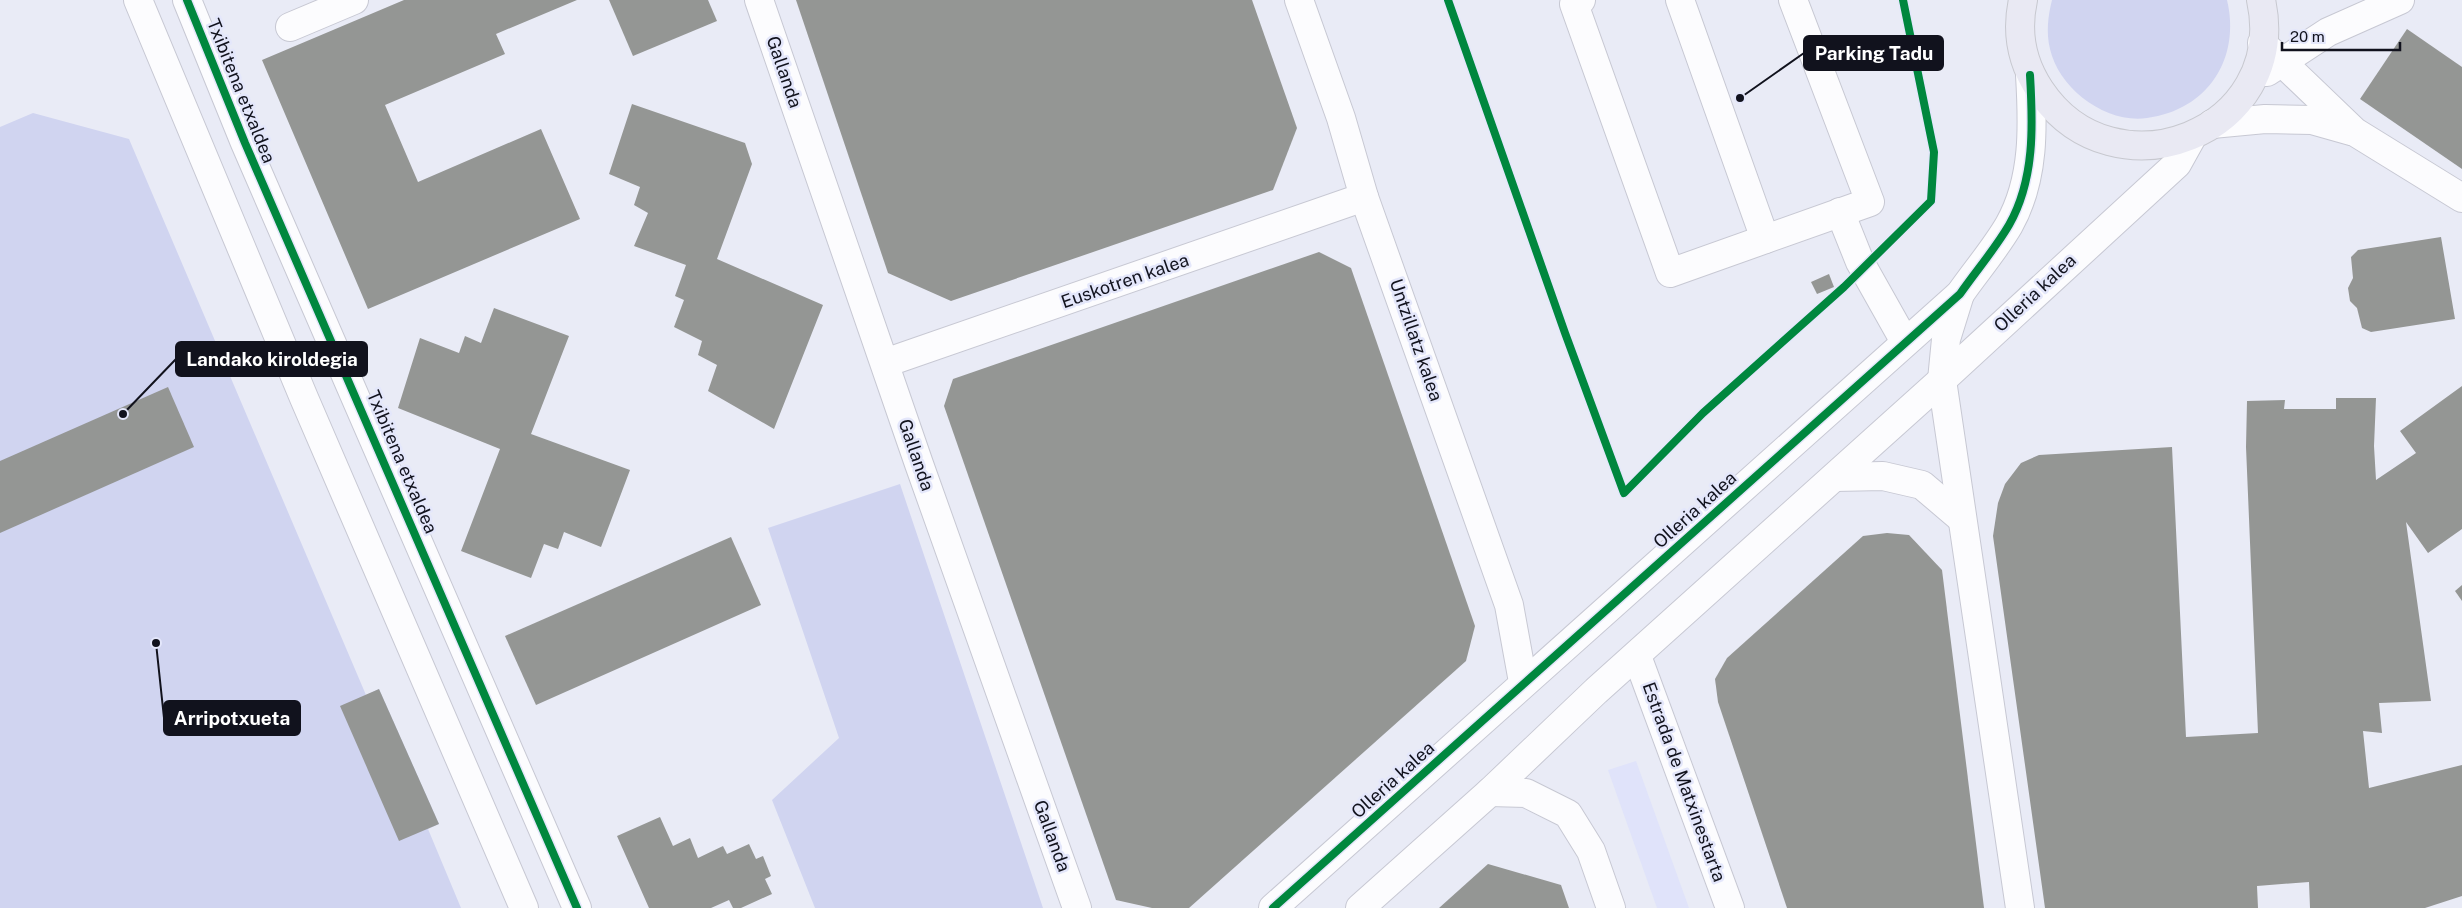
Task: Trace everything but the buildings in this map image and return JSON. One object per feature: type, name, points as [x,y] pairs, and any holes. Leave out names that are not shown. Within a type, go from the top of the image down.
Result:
[{"type":"main road","points":[[2018,6],[2021,47],[2030,75],[2051,107],[2081,131],[2117,145],[2155,146],[2202,131],[2219,120],[2241,97],[2250,84],[2262,51],[2264,16],[2261,0]]},
{"type":"street","points":[[138,0],[304,398],[524,908]]},
{"type":"street","name":"Txibitena etxaldea","points":[[187,0],[245,143],[577,908]]},
{"type":"street","points":[[290,27],[354,0]]},
{"type":"street","name":"Gallanda","points":[[760,0],[922,473],[1077,908]]},
{"type":"street","name":"Untzillatz kalea","points":[[1299,0],[1341,118],[1364,197],[1509,605],[1523,682]]},
{"type":"street","points":[[1582,0],[1574,4],[1670,273],[1870,202],[1793,0]]},
{"type":"street","points":[[1680,0],[1765,239]]},
{"type":"street","points":[[2250,84],[2328,32],[2400,0]]},
{"type":"street","points":[[2262,42],[2355,132],[2462,198]]},
{"type":"street","name":"Olleria kalea","points":[[1273,908],[1523,682],[1960,294],[2009,224],[2025,185],[2033,133],[2030,75]]},
{"type":"street","points":[[2202,131],[2265,119],[2312,120],[2355,132]]},
{"type":"street","name":"Olleria kalea","points":[[1360,908],[1490,792],[1596,690],[1637,656],[1835,477],[2177,164],[2202,131]]},
{"type":"street","name":"Euskotren kalea","points":[[885,363],[1364,197]]},
{"type":"street","points":[[1840,212],[1860,262],[1905,342]]},
{"type":"street","points":[[1960,294],[1946,339],[1942,380],[2020,908]]},
{"type":"street","points":[[1835,477],[1883,476],[1922,485],[1962,519]]},
{"type":"street","name":"Estrada de Matxinestarta","points":[[1637,656],[1730,908]]},
{"type":"street","points":[[1490,792],[1526,793],[1568,814],[1591,851],[1611,908]]},
{"type":"shaded area","points":[[2052,0],[2227,0],[2230,21],[2229,42],[2224,61],[2215,78],[2203,92],[2187,104],[2169,113],[2147,118],[2131,118],[2116,115],[2086,101],[2063,78],[2055,64],[2048,36]]},
{"type":"shaded area","points":[[33,113],[129,139],[366,695],[379,689],[439,824],[428,829],[461,908],[0,908],[0,127]]},
{"type":"shaded area","points":[[900,484],[1043,908],[815,908],[772,800],[839,738],[768,528]]},
{"type":"shaded area","points":[[1636,761],[1689,908],[1657,908],[1608,770]]},
{"type":"cycle path","points":[[187,0],[245,143],[577,908]]},
{"type":"cycle path","points":[[1448,0],[1565,333],[1624,493],[1703,413],[1844,287],[1931,201],[1934,152],[1903,0]]},
{"type":"cycle path","points":[[1273,908],[1960,294],[2009,225],[2024,189],[2032,132],[2030,75]]},
{"type":"place","name":"Parking Tadu","points":[[1740,98]]},
{"type":"place","name":"Landako kiroldegia","points":[[123,414]]},
{"type":"place","name":"Arripotxueta","points":[[156,643]]}]
